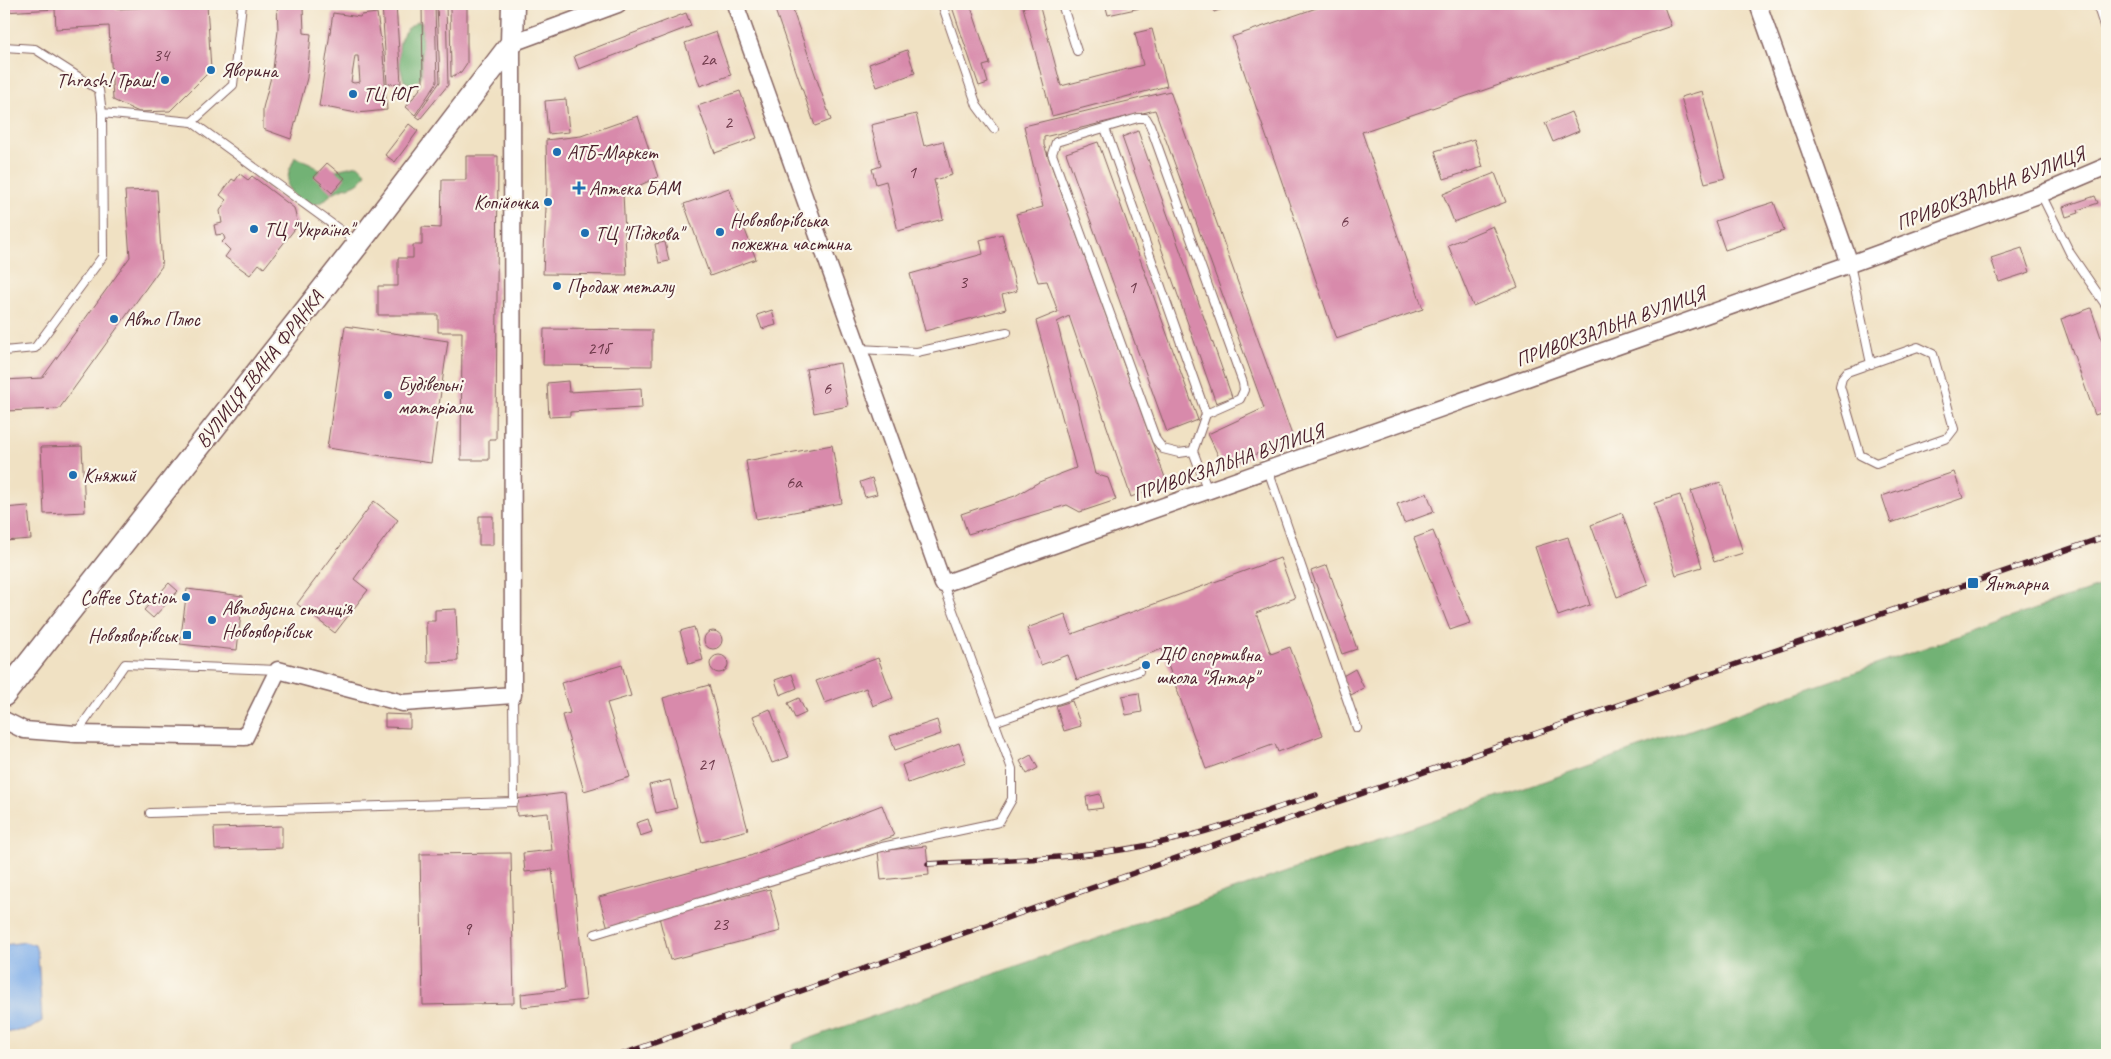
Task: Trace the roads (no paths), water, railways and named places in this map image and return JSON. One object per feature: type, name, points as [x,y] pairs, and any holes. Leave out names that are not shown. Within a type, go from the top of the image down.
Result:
[{"type":"street","points":[[4,720],[24,730],[76,734],[245,737],[278,670],[403,703],[513,695],[513,4]]},
{"type":"street","points":[[512,42],[618,4]]},
{"type":"street","points":[[735,4],[943,584]]},
{"type":"street","points":[[1758,4],[1850,264]]},
{"type":"street","name":"ВУЛИЦЯ ІВАНА ФРАНКА","points":[[4,695],[359,244],[512,42]]},
{"type":"street","name":"ПРИВОКЗАЛЬНА ВУЛИЦЯ","points":[[943,584],[1850,264],[2041,194],[2107,166]]},
{"type":"lane","points":[[192,122],[233,85],[242,4]]},
{"type":"lane","points":[[942,4],[977,106],[994,128]]},
{"type":"lane","points":[[1062,4],[1077,50]]},
{"type":"lane","points":[[2097,4],[2107,35]]},
{"type":"lane","points":[[4,47],[35,49],[99,90],[102,113],[103,256],[35,348],[4,351]]},
{"type":"lane","points":[[102,113],[192,122],[359,244]]},
{"type":"lane","points":[[1192,451],[1178,452],[1163,449],[1156,440],[1052,154],[1056,142],[1138,118],[1146,118],[1243,383],[1244,390],[1240,399],[1206,414]]},
{"type":"lane","points":[[1105,128],[1206,414],[1192,451],[1208,492]]},
{"type":"lane","points":[[2041,194],[2070,253],[2107,307]]},
{"type":"lane","points":[[1850,264],[1871,364]]},
{"type":"lane","points":[[858,349],[917,352],[1007,332]]},
{"type":"lane","points":[[1918,347],[1933,354],[1954,428],[1947,438],[1876,463],[1860,455],[1840,386],[1842,378],[1847,372],[1871,364],[1918,347]]},
{"type":"lane","points":[[1268,470],[1357,728]]},
{"type":"lane","points":[[595,934],[882,846],[999,822],[1012,799],[1012,769],[943,584]]},
{"type":"lane","points":[[76,734],[124,664],[278,670]]},
{"type":"lane","points":[[994,722],[1139,671]]},
{"type":"lane","points":[[150,814],[514,802],[513,695]]},
{"type":"water","points":[[25,942],[35,945],[38,955],[42,1021],[30,1029],[4,1033],[4,945]]},
{"type":"railway","points":[[620,1055],[1210,846],[2107,536]]},
{"type":"railway","points":[[928,864],[1046,858],[1135,848],[1202,832],[1316,795]]},
{"type":"place","name":"Яворина","points":[[211,70]]},
{"type":"place","name":"Thrash! Траш!","points":[[165,80]]},
{"type":"place","name":"ТЦ ЮГ","points":[[353,94]]},
{"type":"place","name":"АТБ-Маркет","points":[[557,152]]},
{"type":"place","name":"Аптека БАМ","points":[[579,188]]},
{"type":"place","name":"Копійочка","points":[[548,202]]},
{"type":"place","name":"ТЦ \"Україна\"","points":[[254,229]]},
{"type":"place","name":"Новояворівська пожежна частина","points":[[720,232]]},
{"type":"place","name":"ТЦ \"Підкова\"","points":[[585,233]]},
{"type":"place","name":"Продаж металу","points":[[557,286]]},
{"type":"place","name":"Авто Плюс","points":[[114,319]]},
{"type":"place","name":"Будівельні матеріали","points":[[388,395]]},
{"type":"place","name":"Княжий","points":[[73,475]]},
{"type":"place","name":"Янтарна","points":[[1973,583]]},
{"type":"place","name":"Coffee Station","points":[[186,597]]},
{"type":"place","name":"Автобусна станція Новояворівськ","points":[[212,620]]},
{"type":"place","name":"Новояворівськ","points":[[187,635]]},
{"type":"place","name":"ДЮ спортивна школа \"Янтар\"","points":[[1146,665]]}]
